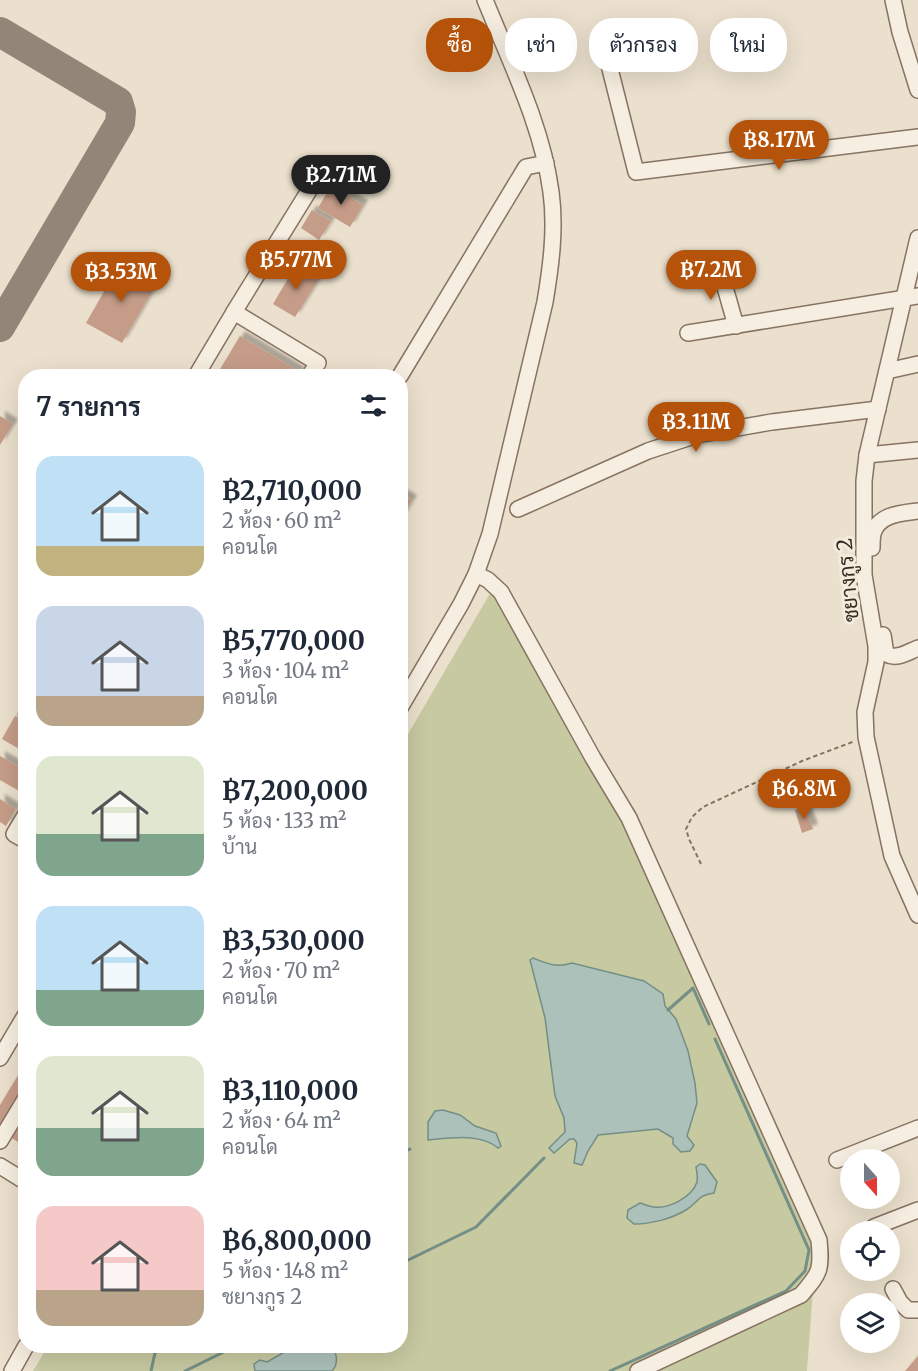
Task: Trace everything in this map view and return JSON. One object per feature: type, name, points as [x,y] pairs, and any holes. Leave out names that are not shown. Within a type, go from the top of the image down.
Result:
[{"type":"street","points":[[408,681],[461,604],[476,573],[490,534],[545,302],[551,264],[553,225],[546,162],[531,114],[485,0]]},
{"type":"street","points":[[893,0],[900,32],[918,90]]},
{"type":"street","points":[[611,72],[636,172],[918,137]]},
{"type":"street","points":[[404,369],[526,167],[546,162]]},
{"type":"street","points":[[200,369],[313,184]]},
{"type":"street","name":"ชยางกูร 2","points":[[918,238],[911,297],[887,370],[867,455],[864,482],[864,575],[876,646],[876,662],[865,712],[866,736],[892,856],[918,915]]},
{"type":"street","points":[[718,266],[736,326]]},
{"type":"street","points":[[688,333],[911,297]]},
{"type":"street","points":[[234,312],[318,363],[314,369]]},
{"type":"street","points":[[887,370],[918,364]]},
{"type":"street","points":[[518,509],[648,451],[697,435],[772,422],[878,409]]},
{"type":"street","points":[[867,455],[918,450]]},
{"type":"street","points":[[918,511],[898,513],[885,518],[873,531],[871,550],[886,654],[891,657],[898,656],[918,648]]},
{"type":"street","points":[[476,573],[501,592],[592,758],[629,818],[819,1240],[821,1261],[816,1277],[801,1295],[638,1371]]},
{"type":"street","points":[[0,1058],[18,1030]]},
{"type":"street","points":[[0,1141],[18,1111]]},
{"type":"street","points":[[837,1160],[918,1128]]},
{"type":"street","points":[[0,1166],[18,1177]]},
{"type":"street","points":[[890,1221],[918,1210]]},
{"type":"street","points":[[893,1289],[900,1302],[908,1310],[918,1310]]},
{"type":"street","points":[[12,1371],[23,1353]]},
{"type":"path","points":[[701,864],[686,829],[692,817],[703,807],[802,761],[866,736]]},
{"type":"green space","points":[[492,590],[627,820],[814,1243],[815,1262],[807,1371],[33,1371],[44,1353],[408,1353],[408,734]]},
{"type":"shaded area","points":[[533,958],[548,964],[572,963],[644,981],[663,994],[665,1006],[676,1019],[688,1051],[695,1083],[697,1103],[687,1136],[694,1145],[690,1151],[681,1152],[673,1144],[673,1138],[658,1129],[598,1135],[582,1165],[574,1163],[577,1143],[574,1139],[570,1139],[554,1153],[549,1148],[565,1132],[564,1118],[555,1096],[545,1018],[530,960]]},
{"type":"shaded area","points":[[443,1110],[460,1115],[475,1126],[496,1133],[501,1146],[498,1148],[491,1143],[474,1138],[428,1140],[428,1122],[435,1111]]},
{"type":"shaded area","points":[[700,1164],[705,1165],[717,1182],[714,1193],[701,1198],[680,1213],[661,1220],[634,1224],[627,1218],[628,1210],[640,1203],[650,1207],[660,1207],[673,1204],[685,1197],[697,1182],[696,1167]]},
{"type":"shaded area","points":[[283,1353],[335,1353],[336,1358],[336,1365],[332,1371],[255,1371],[254,1364],[260,1360],[267,1362]]},
{"type":"building","points":[[331,186],[363,205],[350,227],[318,208]]},
{"type":"building","points":[[312,210],[331,221],[319,240],[301,228]]},
{"type":"building","points":[[121,262],[157,283],[122,343],[86,323]]},
{"type":"building","points":[[296,265],[319,279],[295,317],[273,304]]},
{"type":"building","points":[[240,336],[295,369],[220,369]]},
{"type":"building","points":[[0,416],[13,424],[0,445]]},
{"type":"building","points":[[15,716],[18,718],[18,748],[2,739]]},
{"type":"building","points":[[0,756],[18,766],[18,790],[0,780]]},
{"type":"building","points":[[0,799],[16,809],[6,826],[0,822]]},
{"type":"building","points":[[805,807],[813,829],[802,833],[795,810]]},
{"type":"building","points":[[18,1075],[18,1095],[0,1125],[0,1105]]},
{"type":"building","points":[[18,1122],[18,1142],[9,1136]]},
{"type":"building","points":[[918,1356],[918,1371],[905,1371]]},
{"type":"waterway","points":[[668,1010],[693,988],[709,1024]]},
{"type":"waterway","points":[[610,1371],[786,1291],[805,1271],[809,1250],[715,1039]]},
{"type":"waterway","points":[[408,1260],[476,1227],[544,1158]]},
{"type":"waterway","points":[[151,1371],[155,1353]]},
{"type":"waterway","points":[[185,1371],[222,1353]]},
{"type":"taxiway","points":[[0,32],[118,102],[121,112],[120,123],[0,327]]}]
